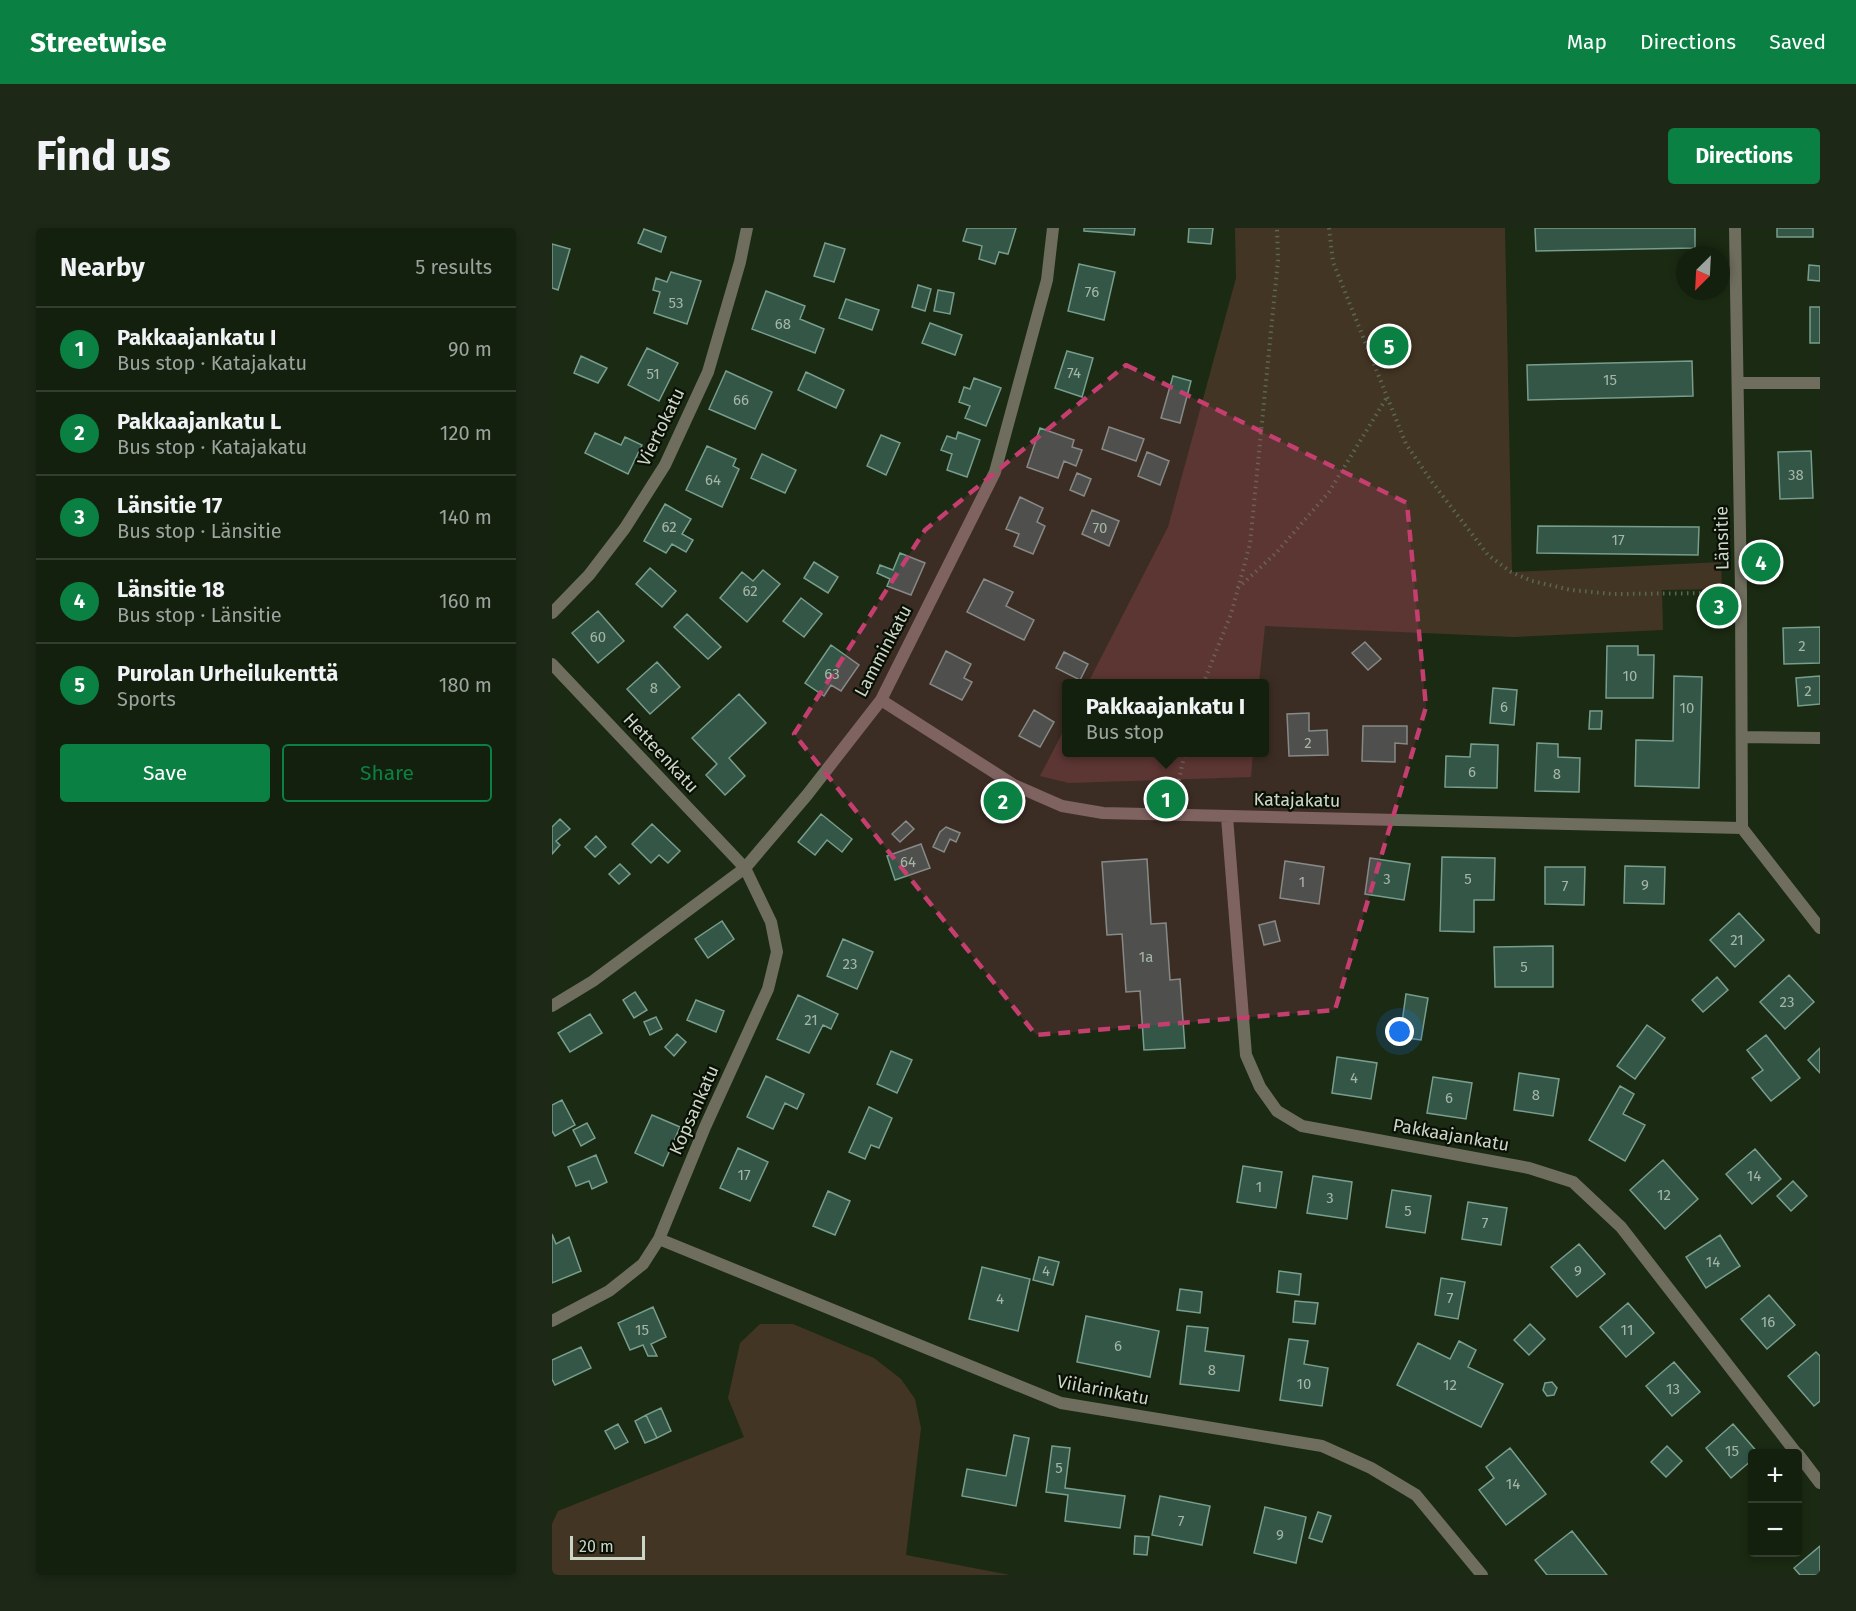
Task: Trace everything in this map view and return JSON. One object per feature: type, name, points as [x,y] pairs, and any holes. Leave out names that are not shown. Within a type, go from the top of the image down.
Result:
[{"type":"street","name":"Viertokatu","points":[[552,613],[596,566],[625,528],[665,465],[708,372],[740,262],[747,228]]},
{"type":"street","name":"Lamminkatu","points":[[552,1006],[593,981],[745,868],[807,795],[880,699],[995,472],[1047,280],[1053,228]]},
{"type":"street","name":"Länsitie","points":[[1736,228],[1743,736],[1742,828]]},
{"type":"street","points":[[1738,383],[1820,382]]},
{"type":"street","name":"Hetteenkatu","points":[[552,664],[745,868]]},
{"type":"street","name":"Katajakatu","points":[[880,699],[1014,785],[1062,806],[1102,813],[1742,828]]},
{"type":"street","points":[[1743,736],[1820,738]]},
{"type":"street","name":"Pakkaajankatu","points":[[1227,817],[1246,1054],[1260,1088],[1277,1111],[1302,1126],[1529,1168],[1573,1182],[1621,1227],[1793,1449]]},
{"type":"street","points":[[1742,828],[1820,928]]},
{"type":"street","name":"Kopsankatu","points":[[552,1321],[609,1291],[643,1264],[659,1239],[705,1127],[768,989],[777,952],[771,922],[745,868]]},
{"type":"street","name":"Viilarinkatu","points":[[659,1239],[1061,1403],[1322,1446],[1371,1468],[1416,1495],[1482,1575]]},
{"type":"street","name":"Pakkaajankatu","points":[[1802,1460],[1820,1483]]},
{"type":"path","points":[[1205,679],[1231,614],[1250,544],[1278,260],[1277,228]]},
{"type":"path","points":[[1329,228],[1333,262],[1406,444],[1488,555],[1511,572],[1532,581],[1571,590],[1613,594],[1741,592]]},
{"type":"path","points":[[1238,588],[1276,553],[1329,492],[1387,397]]},
{"type":"path","points":[[1171,816],[1184,757]]},
{"type":"highlighted area","points":[[1126,365],[1407,503],[1426,707],[1335,1010],[1036,1035],[794,734],[925,530]]},
{"type":"shaded area","points":[[1235,228],[1505,228],[1512,572],[1721,562],[1722,589],[1662,590],[1663,630],[1514,637],[1265,626],[1259,679],[1090,679],[1168,527],[1236,278]]},
{"type":"shaded area","points":[[1062,734],[1062,757],[1253,757],[1251,777],[1069,783],[1040,776]]},
{"type":"shaded area","points":[[760,1324],[793,1324],[874,1358],[901,1379],[915,1399],[921,1428],[906,1555],[1010,1575],[552,1575],[552,1524],[558,1511],[744,1437],[728,1398],[740,1343]]},
{"type":"building","points":[[967,228],[1016,228],[1008,254],[999,252],[995,264],[979,259],[982,246],[963,241]]},
{"type":"building","points":[[1084,228],[1135,228],[1134,235],[1084,231]]},
{"type":"building","points":[[1189,228],[1213,228],[1211,244],[1188,242]]},
{"type":"building","points":[[1535,228],[1695,228],[1695,246],[1536,251]]},
{"type":"building","points":[[1777,228],[1813,228],[1813,237],[1777,237]]},
{"type":"building","points":[[644,229],[666,237],[661,252],[638,243]]},
{"type":"building","points":[[825,243],[845,249],[834,282],[814,276]]},
{"type":"building","points":[[552,244],[570,249],[558,290],[552,288]]},
{"type":"building","points":[[1079,264],[1115,272],[1104,320],[1068,311]]},
{"type":"building","points":[[1809,265],[1820,266],[1820,281],[1808,280]]},
{"type":"building","points":[[671,272],[701,281],[687,324],[654,313],[660,292],[653,290],[656,278],[667,282]]},
{"type":"building","points":[[918,285],[931,289],[925,311],[912,307]]},
{"type":"building","points":[[938,290],[954,293],[950,314],[934,311]]},
{"type":"building","points":[[766,291],[805,306],[800,319],[824,329],[815,353],[752,329]]},
{"type":"building","points":[[846,299],[879,310],[872,330],[839,318]]},
{"type":"building","points":[[1810,307],[1820,307],[1820,343],[1810,343]]},
{"type":"building","points":[[930,323],[962,335],[955,355],[922,343]]},
{"type":"building","points":[[647,348],[678,363],[659,401],[628,385]]},
{"type":"building","points":[[1067,351],[1093,358],[1082,397],[1055,388]]},
{"type":"building","points":[[581,356],[607,368],[598,383],[574,373]]},
{"type":"building","points":[[1692,361],[1693,396],[1528,400],[1527,365]]},
{"type":"building","points":[[726,371],[772,392],[755,429],[709,409]]},
{"type":"building","points":[[806,372],[844,390],[836,408],[798,390]]},
{"type":"building","points":[[1173,376],[1191,381],[1180,423],[1161,418]]},
{"type":"building","points":[[974,378],[1001,388],[986,426],[965,418],[970,406],[959,402],[964,387],[970,389]]},
{"type":"building","points":[[1109,427],[1144,439],[1136,461],[1102,449]]},
{"type":"building","points":[[1040,428],[1074,440],[1072,447],[1082,450],[1076,466],[1064,461],[1058,478],[1027,467]]},
{"type":"building","points":[[958,432],[980,440],[967,477],[947,470],[952,454],[941,450],[947,436],[956,439]]},
{"type":"building","points":[[595,433],[621,445],[625,437],[642,445],[628,474],[585,453]]},
{"type":"building","points":[[881,435],[900,443],[886,475],[867,466]]},
{"type":"building","points":[[707,446],[736,459],[733,466],[739,469],[722,507],[686,490]]},
{"type":"building","points":[[1811,451],[1813,498],[1780,499],[1778,452]]},
{"type":"building","points":[[1147,452],[1169,461],[1160,485],[1138,476]]},
{"type":"building","points":[[762,454],[796,470],[785,493],[751,478]]},
{"type":"building","points":[[1077,473],[1091,479],[1084,496],[1070,490]]},
{"type":"building","points":[[1020,497],[1043,508],[1037,522],[1045,526],[1033,554],[1014,546],[1019,534],[1006,529]]},
{"type":"building","points":[[665,504],[691,519],[682,534],[693,540],[686,552],[672,544],[666,553],[644,541]]},
{"type":"building","points":[[1092,510],[1119,521],[1109,546],[1082,534]]},
{"type":"building","points":[[1538,526],[1699,527],[1698,555],[1537,553]]},
{"type":"building","points":[[900,553],[925,563],[911,595],[887,586],[890,579],[877,573],[880,565],[893,570]]},
{"type":"building","points":[[814,562],[838,577],[828,593],[804,578]]},
{"type":"building","points":[[650,568],[676,591],[662,607],[636,584]]},
{"type":"building","points":[[763,570],[780,584],[747,622],[720,598],[742,572],[753,581]]},
{"type":"building","points":[[984,579],[1013,592],[1006,606],[1034,620],[1024,640],[967,612]]},
{"type":"building","points":[[801,598],[822,614],[804,637],[783,621]]},
{"type":"building","points":[[598,611],[624,641],[598,663],[572,633]]},
{"type":"building","points":[[687,614],[721,647],[708,659],[674,627]]},
{"type":"building","points":[[1820,627],[1820,663],[1784,664],[1783,628]]},
{"type":"building","points":[[1365,642],[1381,659],[1368,670],[1352,653]]},
{"type":"building","points":[[831,645],[859,665],[841,691],[831,685],[824,696],[805,683]]},
{"type":"building","points":[[1607,646],[1638,646],[1638,655],[1654,655],[1653,698],[1606,698]]},
{"type":"building","points":[[946,651],[971,664],[964,678],[972,682],[962,700],[930,684]]},
{"type":"building","points":[[1064,652],[1088,664],[1080,679],[1056,668]]},
{"type":"building","points":[[657,662],[680,687],[650,714],[627,689]]},
{"type":"building","points":[[1674,676],[1702,677],[1699,788],[1635,786],[1636,740],[1673,741]]},
{"type":"building","points":[[1820,676],[1820,704],[1798,706],[1796,678]]},
{"type":"building","points":[[1493,688],[1517,690],[1514,725],[1490,723]]},
{"type":"building","points":[[739,694],[766,723],[729,758],[745,776],[725,795],[706,775],[717,764],[692,738]]},
{"type":"building","points":[[1034,710],[1054,722],[1040,747],[1019,736]]},
{"type":"building","points":[[1590,711],[1602,711],[1601,729],[1589,729]]},
{"type":"building","points":[[1309,713],[1309,731],[1327,730],[1328,755],[1289,756],[1287,714]]},
{"type":"building","points":[[1363,726],[1407,726],[1407,744],[1395,743],[1395,762],[1362,761]]},
{"type":"building","points":[[1537,743],[1558,744],[1558,757],[1580,758],[1579,792],[1535,791]]},
{"type":"building","points":[[1471,744],[1498,745],[1497,788],[1445,787],[1446,756],[1470,757]]},
{"type":"building","points":[[821,814],[852,839],[842,852],[827,840],[815,855],[798,842]]},
{"type":"building","points":[[560,819],[570,829],[556,841],[560,845],[552,854],[552,827]]},
{"type":"building","points":[[906,821],[914,829],[900,842],[892,834]]},
{"type":"building","points":[[652,824],[680,851],[668,863],[659,855],[651,863],[632,844]]},
{"type":"building","points":[[946,827],[960,833],[956,842],[950,839],[944,852],[933,847],[940,832]]},
{"type":"building","points":[[596,836],[606,847],[595,857],[585,847]]},
{"type":"building","points":[[921,844],[930,868],[895,880],[887,856]]},
{"type":"building","points":[[1442,857],[1495,858],[1494,900],[1474,900],[1474,932],[1440,931]]},
{"type":"building","points":[[1370,858],[1410,864],[1404,900],[1365,894]]},
{"type":"building","points":[[1147,859],[1151,924],[1166,923],[1170,980],[1180,979],[1185,1048],[1144,1050],[1140,991],[1126,992],[1122,934],[1107,935],[1102,862]]},
{"type":"building","points":[[1285,861],[1324,867],[1319,904],[1280,898]]},
{"type":"building","points":[[620,864],[630,874],[619,884],[609,874]]},
{"type":"building","points":[[1625,866],[1665,867],[1664,904],[1624,903]]},
{"type":"building","points":[[1545,867],[1585,867],[1584,905],[1545,904]]},
{"type":"building","points":[[1739,913],[1764,940],[1735,967],[1710,940]]},
{"type":"building","points":[[722,921],[734,939],[708,958],[695,939]]},
{"type":"building","points":[[1275,921],[1280,941],[1264,945],[1259,925]]},
{"type":"building","points":[[843,939],[873,952],[857,989],[827,976]]},
{"type":"building","points":[[1553,946],[1553,987],[1495,987],[1494,947]]},
{"type":"building","points":[[1789,975],[1814,1002],[1785,1029],[1760,1002]]},
{"type":"building","points":[[1717,977],[1728,990],[1703,1012],[1692,1000]]},
{"type":"building","points":[[635,992],[647,1010],[634,1018],[623,1000]]},
{"type":"building","points":[[1406,994],[1428,998],[1421,1040],[1400,1037]]},
{"type":"building","points":[[798,995],[838,1014],[831,1029],[823,1025],[809,1053],[777,1039]]},
{"type":"building","points":[[696,1000],[724,1011],[716,1032],[687,1020]]},
{"type":"building","points":[[590,1014],[602,1033],[570,1052],[558,1033]]},
{"type":"building","points":[[656,1017],[662,1029],[650,1035],[644,1022]]},
{"type":"building","points":[[1647,1025],[1665,1038],[1635,1079],[1617,1066]]},
{"type":"building","points":[[677,1034],[686,1042],[674,1056],[665,1047]]},
{"type":"building","points":[[1766,1035],[1800,1078],[1771,1101],[1752,1078],[1763,1070],[1747,1050]]},
{"type":"building","points":[[1820,1048],[1820,1073],[1808,1060]]},
{"type":"building","points":[[891,1051],[912,1060],[897,1093],[877,1084]]},
{"type":"building","points":[[1337,1057],[1377,1063],[1371,1099],[1332,1093]]},
{"type":"building","points":[[1519,1073],[1559,1079],[1553,1116],[1514,1110]]},
{"type":"building","points":[[766,1076],[804,1094],[797,1109],[785,1103],[773,1129],[747,1117]]},
{"type":"building","points":[[1433,1077],[1472,1083],[1466,1119],[1427,1113]]},
{"type":"building","points":[[1620,1086],[1634,1094],[1623,1114],[1645,1125],[1625,1161],[1589,1140]]},
{"type":"building","points":[[562,1100],[575,1125],[555,1136],[552,1131],[552,1105]]},
{"type":"building","points":[[869,1107],[892,1118],[879,1148],[871,1145],[865,1159],[849,1152]]},
{"type":"building","points":[[652,1115],[680,1127],[663,1166],[635,1153]]},
{"type":"building","points":[[587,1123],[595,1138],[581,1146],[573,1130]]},
{"type":"building","points":[[738,1148],[768,1162],[750,1201],[720,1188]]},
{"type":"building","points":[[1755,1149],[1781,1179],[1752,1204],[1726,1174]]},
{"type":"building","points":[[596,1155],[607,1182],[592,1189],[589,1181],[576,1186],[568,1167]]},
{"type":"building","points":[[1663,1160],[1698,1199],[1665,1229],[1630,1190]]},
{"type":"building","points":[[1243,1166],[1282,1172],[1276,1208],[1237,1202]]},
{"type":"building","points":[[1313,1176],[1352,1182],[1347,1219],[1307,1213]]},
{"type":"building","points":[[1793,1181],[1807,1196],[1791,1211],[1777,1196]]},
{"type":"building","points":[[1392,1190],[1431,1196],[1425,1233],[1386,1227]]},
{"type":"building","points":[[828,1191],[850,1201],[835,1235],[813,1226]]},
{"type":"building","points":[[1468,1202],[1507,1208],[1501,1245],[1462,1239]]},
{"type":"building","points":[[552,1234],[556,1244],[569,1237],[581,1271],[552,1283]]},
{"type":"building","points":[[1720,1235],[1740,1266],[1706,1288],[1686,1257]]},
{"type":"building","points":[[1579,1244],[1605,1274],[1577,1297],[1551,1267]]},
{"type":"building","points":[[1039,1257],[1059,1262],[1053,1285],[1033,1280]]},
{"type":"building","points":[[982,1267],[1030,1279],[1018,1331],[969,1319]]},
{"type":"building","points":[[1279,1271],[1301,1274],[1299,1295],[1277,1292]]},
{"type":"building","points":[[1441,1278],[1465,1282],[1458,1319],[1435,1315]]},
{"type":"building","points":[[1180,1289],[1202,1292],[1200,1313],[1177,1310]]},
{"type":"building","points":[[1769,1295],[1795,1325],[1767,1349],[1741,1319]]},
{"type":"building","points":[[1295,1301],[1318,1303],[1315,1324],[1293,1322]]},
{"type":"building","points":[[1628,1303],[1654,1333],[1626,1357],[1600,1327]]},
{"type":"building","points":[[653,1307],[666,1337],[651,1344],[657,1356],[648,1356],[643,1345],[630,1350],[618,1323]]},
{"type":"building","points":[[1086,1316],[1159,1331],[1150,1377],[1077,1362]]},
{"type":"building","points":[[1530,1324],[1545,1339],[1529,1355],[1514,1340]]},
{"type":"building","points":[[1187,1326],[1208,1328],[1205,1351],[1244,1356],[1239,1391],[1180,1384]]},
{"type":"building","points":[[1289,1339],[1308,1341],[1304,1364],[1328,1368],[1322,1406],[1280,1400]]},
{"type":"building","points":[[1459,1341],[1476,1350],[1468,1367],[1503,1384],[1481,1427],[1397,1385],[1418,1343],[1450,1359]]},
{"type":"building","points":[[581,1347],[591,1368],[555,1385],[552,1379],[552,1360]]},
{"type":"building","points":[[1816,1352],[1820,1356],[1820,1401],[1814,1406],[1788,1376]]},
{"type":"building","points":[[1674,1362],[1700,1392],[1672,1416],[1646,1386]]},
{"type":"building","points":[[1552,1382],[1557,1388],[1554,1395],[1547,1396],[1543,1390],[1545,1383]]},
{"type":"building","points":[[661,1408],[671,1431],[657,1438],[646,1415]]},
{"type":"building","points":[[646,1415],[657,1438],[645,1443],[635,1421]]},
{"type":"building","points":[[618,1424],[628,1442],[615,1449],[605,1431]]},
{"type":"building","points":[[1733,1424],[1755,1449],[1748,1449],[1748,1463],[1731,1478],[1706,1448]]},
{"type":"building","points":[[1014,1435],[1029,1438],[1016,1506],[962,1496],[967,1469],[1006,1476]]},
{"type":"building","points":[[1052,1446],[1070,1448],[1065,1488],[1125,1496],[1120,1528],[1065,1521],[1068,1495],[1046,1492]]},
{"type":"building","points":[[1667,1446],[1682,1461],[1666,1477],[1651,1462]]},
{"type":"building","points":[[1510,1448],[1546,1494],[1506,1525],[1479,1490],[1494,1478],[1486,1467]]},
{"type":"building","points":[[1160,1496],[1210,1506],[1202,1545],[1152,1535]]},
{"type":"building","points":[[1265,1507],[1306,1517],[1296,1563],[1254,1553]]},
{"type":"building","points":[[1318,1512],[1331,1516],[1322,1542],[1309,1538]]},
{"type":"building","points":[[1572,1531],[1607,1575],[1547,1575],[1535,1560]]},
{"type":"building","points":[[1135,1536],[1149,1537],[1147,1555],[1134,1554]]},
{"type":"building","points":[[1820,1546],[1820,1575],[1800,1575],[1794,1568]]},
{"type":"place","name":"Purolan Urheilukenttä","points":[[1389,346]]},
{"type":"place","name":"Länsitie 18","points":[[1761,562]]},
{"type":"place","name":"Länsitie 17","points":[[1719,606]]},
{"type":"place","name":"Pakkaajankatu I","points":[[1166,799]]},
{"type":"place","name":"Pakkaajankatu L","points":[[1003,801]]}]
